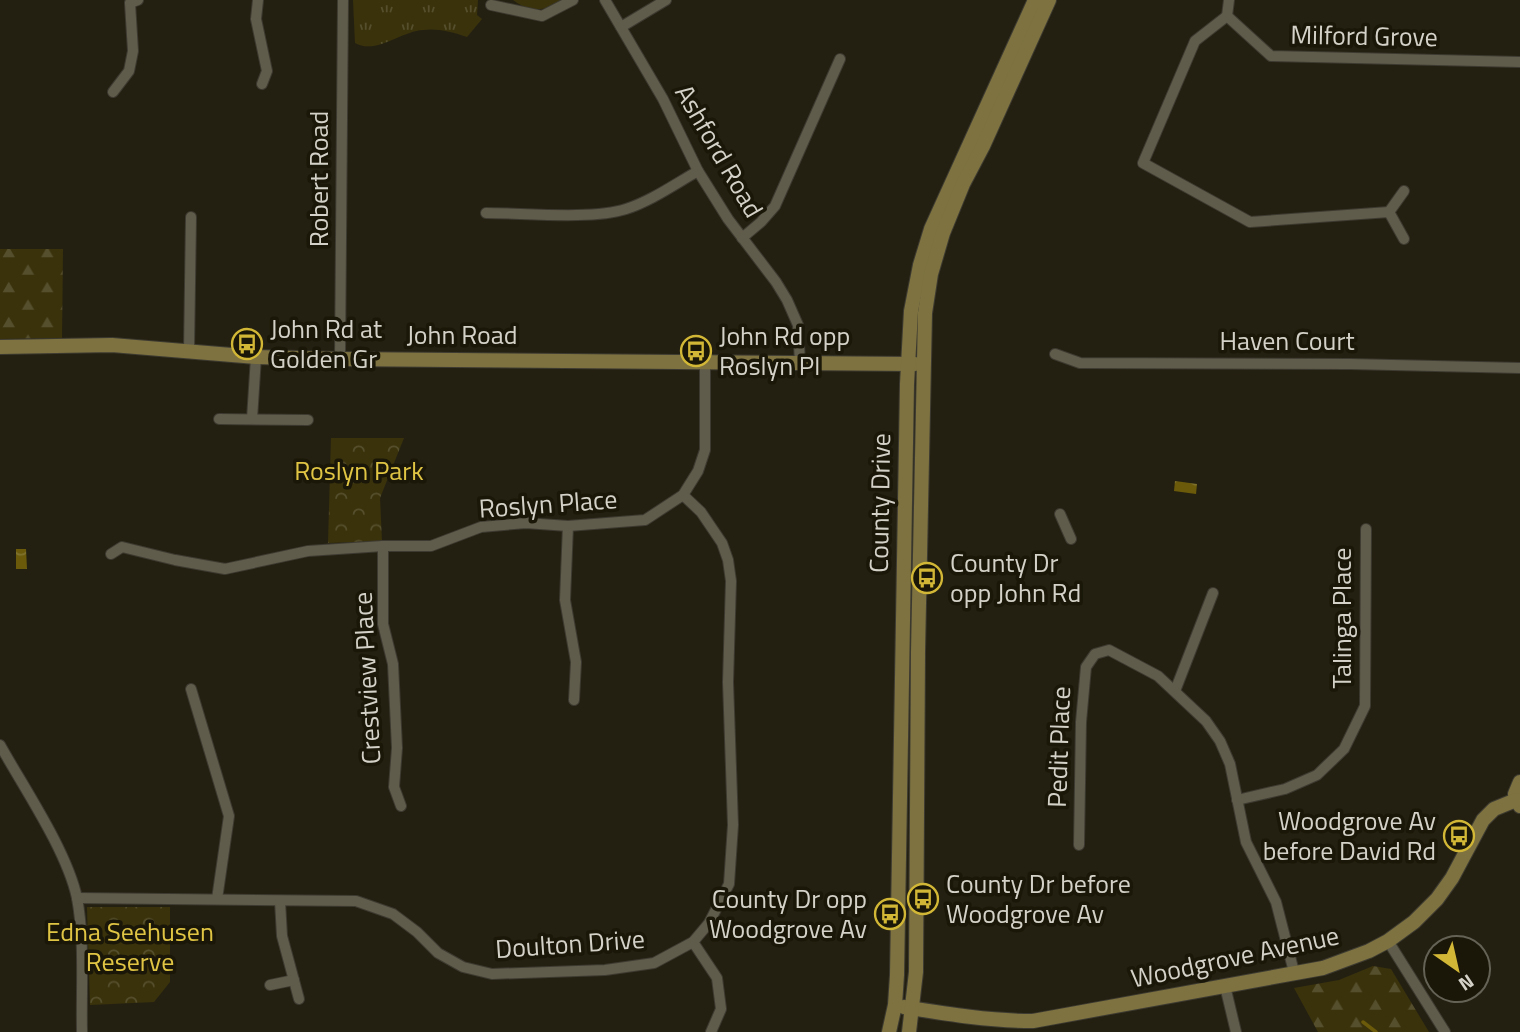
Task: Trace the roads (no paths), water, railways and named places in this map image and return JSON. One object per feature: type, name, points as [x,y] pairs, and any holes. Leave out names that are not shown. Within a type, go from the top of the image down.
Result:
[{"type":"main road","name":"County Drive","points":[[889,1032],[895,1005],[899,904],[911,312],[930,229],[1035,0]]},
{"type":"main road","name":"County Drive","points":[[909,1032],[916,972],[918,652],[925,313],[943,233],[962,184],[983,146],[1049,0]]},
{"type":"main road","name":"John Road","points":[[0,347],[112,345],[256,356],[340,359],[923,365]]},
{"type":"main road","points":[[1518,803],[1515,793],[1520,782]]},
{"type":"main road","name":"Woodgrove Avenue","points":[[895,1005],[977,1018],[1033,1021],[1323,968],[1388,941],[1414,922],[1437,899],[1452,878],[1482,820],[1494,809],[1518,803]]},
{"type":"street","points":[[113,92],[129,71],[133,51],[130,3],[138,0]]},
{"type":"street","points":[[258,0],[256,19],[267,71],[262,84]]},
{"type":"street","name":"Robert Road","points":[[340,359],[343,0]]},
{"type":"street","points":[[491,5],[542,16],[573,0]]},
{"type":"street","name":"Ashford Road","points":[[605,0],[663,99],[698,172],[742,238],[776,282],[793,311],[800,343],[800,363]]},
{"type":"street","points":[[621,27],[666,0]]},
{"type":"street","points":[[1229,0],[1227,16],[1195,41],[1143,163],[1250,222],[1389,212]]},
{"type":"street","name":"Milford Grove","points":[[1227,16],[1270,56],[1520,62]]},
{"type":"street","points":[[742,238],[775,206],[839,59]]},
{"type":"street","points":[[486,213],[579,214],[623,210],[638,205],[698,172]]},
{"type":"street","points":[[1389,212],[1404,191]]},
{"type":"street","points":[[1389,212],[1404,239]]},
{"type":"street","points":[[189,351],[191,217]]},
{"type":"street","name":"Haven Court","points":[[1055,354],[1080,363],[1520,368]]},
{"type":"street","points":[[252,419],[256,356]]},
{"type":"street","name":"Roslyn Place","points":[[111,554],[122,547],[225,569],[308,551],[431,546],[481,527],[526,523],[568,526],[645,520],[682,495],[698,471],[705,450],[705,361]]},
{"type":"street","points":[[219,419],[308,419]]},
{"type":"street","name":"Doulton Drive","points":[[77,898],[356,901],[393,914],[417,932],[438,953],[463,967],[492,974],[605,970],[654,963],[693,942],[709,923],[729,884],[733,825],[728,682],[731,581],[728,559],[722,543],[701,512],[682,495]]},
{"type":"street","points":[[1060,514],[1071,539]]},
{"type":"street","points":[[568,526],[565,600],[576,662],[574,700]]},
{"type":"street","name":"Talinga Place","points":[[1237,800],[1285,789],[1317,775],[1344,749],[1365,706],[1366,529]]},
{"type":"street","name":"Crestview Place","points":[[383,546],[383,624],[394,664],[397,748],[394,787],[401,806]]},
{"type":"street","points":[[1213,593],[1175,691],[1206,721],[1220,741],[1230,765],[1246,842],[1276,902],[1294,972]]},
{"type":"street","name":"Pedit Place","points":[[1079,845],[1081,722],[1086,667],[1095,654],[1110,650],[1158,676],[1175,691]]},
{"type":"street","points":[[191,689],[229,816],[217,899]]},
{"type":"street","points":[[0,745],[65,860],[77,898],[82,1032]]},
{"type":"street","points":[[279,901],[282,936],[299,999]]},
{"type":"street","points":[[1388,941],[1445,1032]]},
{"type":"street","points":[[693,942],[717,978],[721,1009],[712,1032]]},
{"type":"street","points":[[271,985],[294,980]]},
{"type":"street","points":[[1226,986],[1236,1032]]},
{"type":"water","points":[[1175,481],[1197,484],[1196,494],[1174,491]]},
{"type":"water","points":[[16,549],[26,549],[27,569],[16,569]]},
{"type":"waterway","points":[[1363,1022],[1376,1032]]},
{"type":"place","name":"John Rd at Golden Gr","points":[[247,344]]},
{"type":"place","name":"John Rd opp Roslyn Pl","points":[[696,351]]},
{"type":"place","name":"County Dr opp John Rd","points":[[927,578]]},
{"type":"place","name":"Woodgrove Av before David Rd","points":[[1459,836]]},
{"type":"place","name":"County Dr before Woodgrove Av","points":[[923,899]]},
{"type":"place","name":"County Dr opp Woodgrove Av","points":[[890,914]]},
{"type":"park label","name":"Roslyn Park","points":[[359,471]]},
{"type":"park label","name":"Edna Seehusen Reserve","points":[[130,947]]}]
